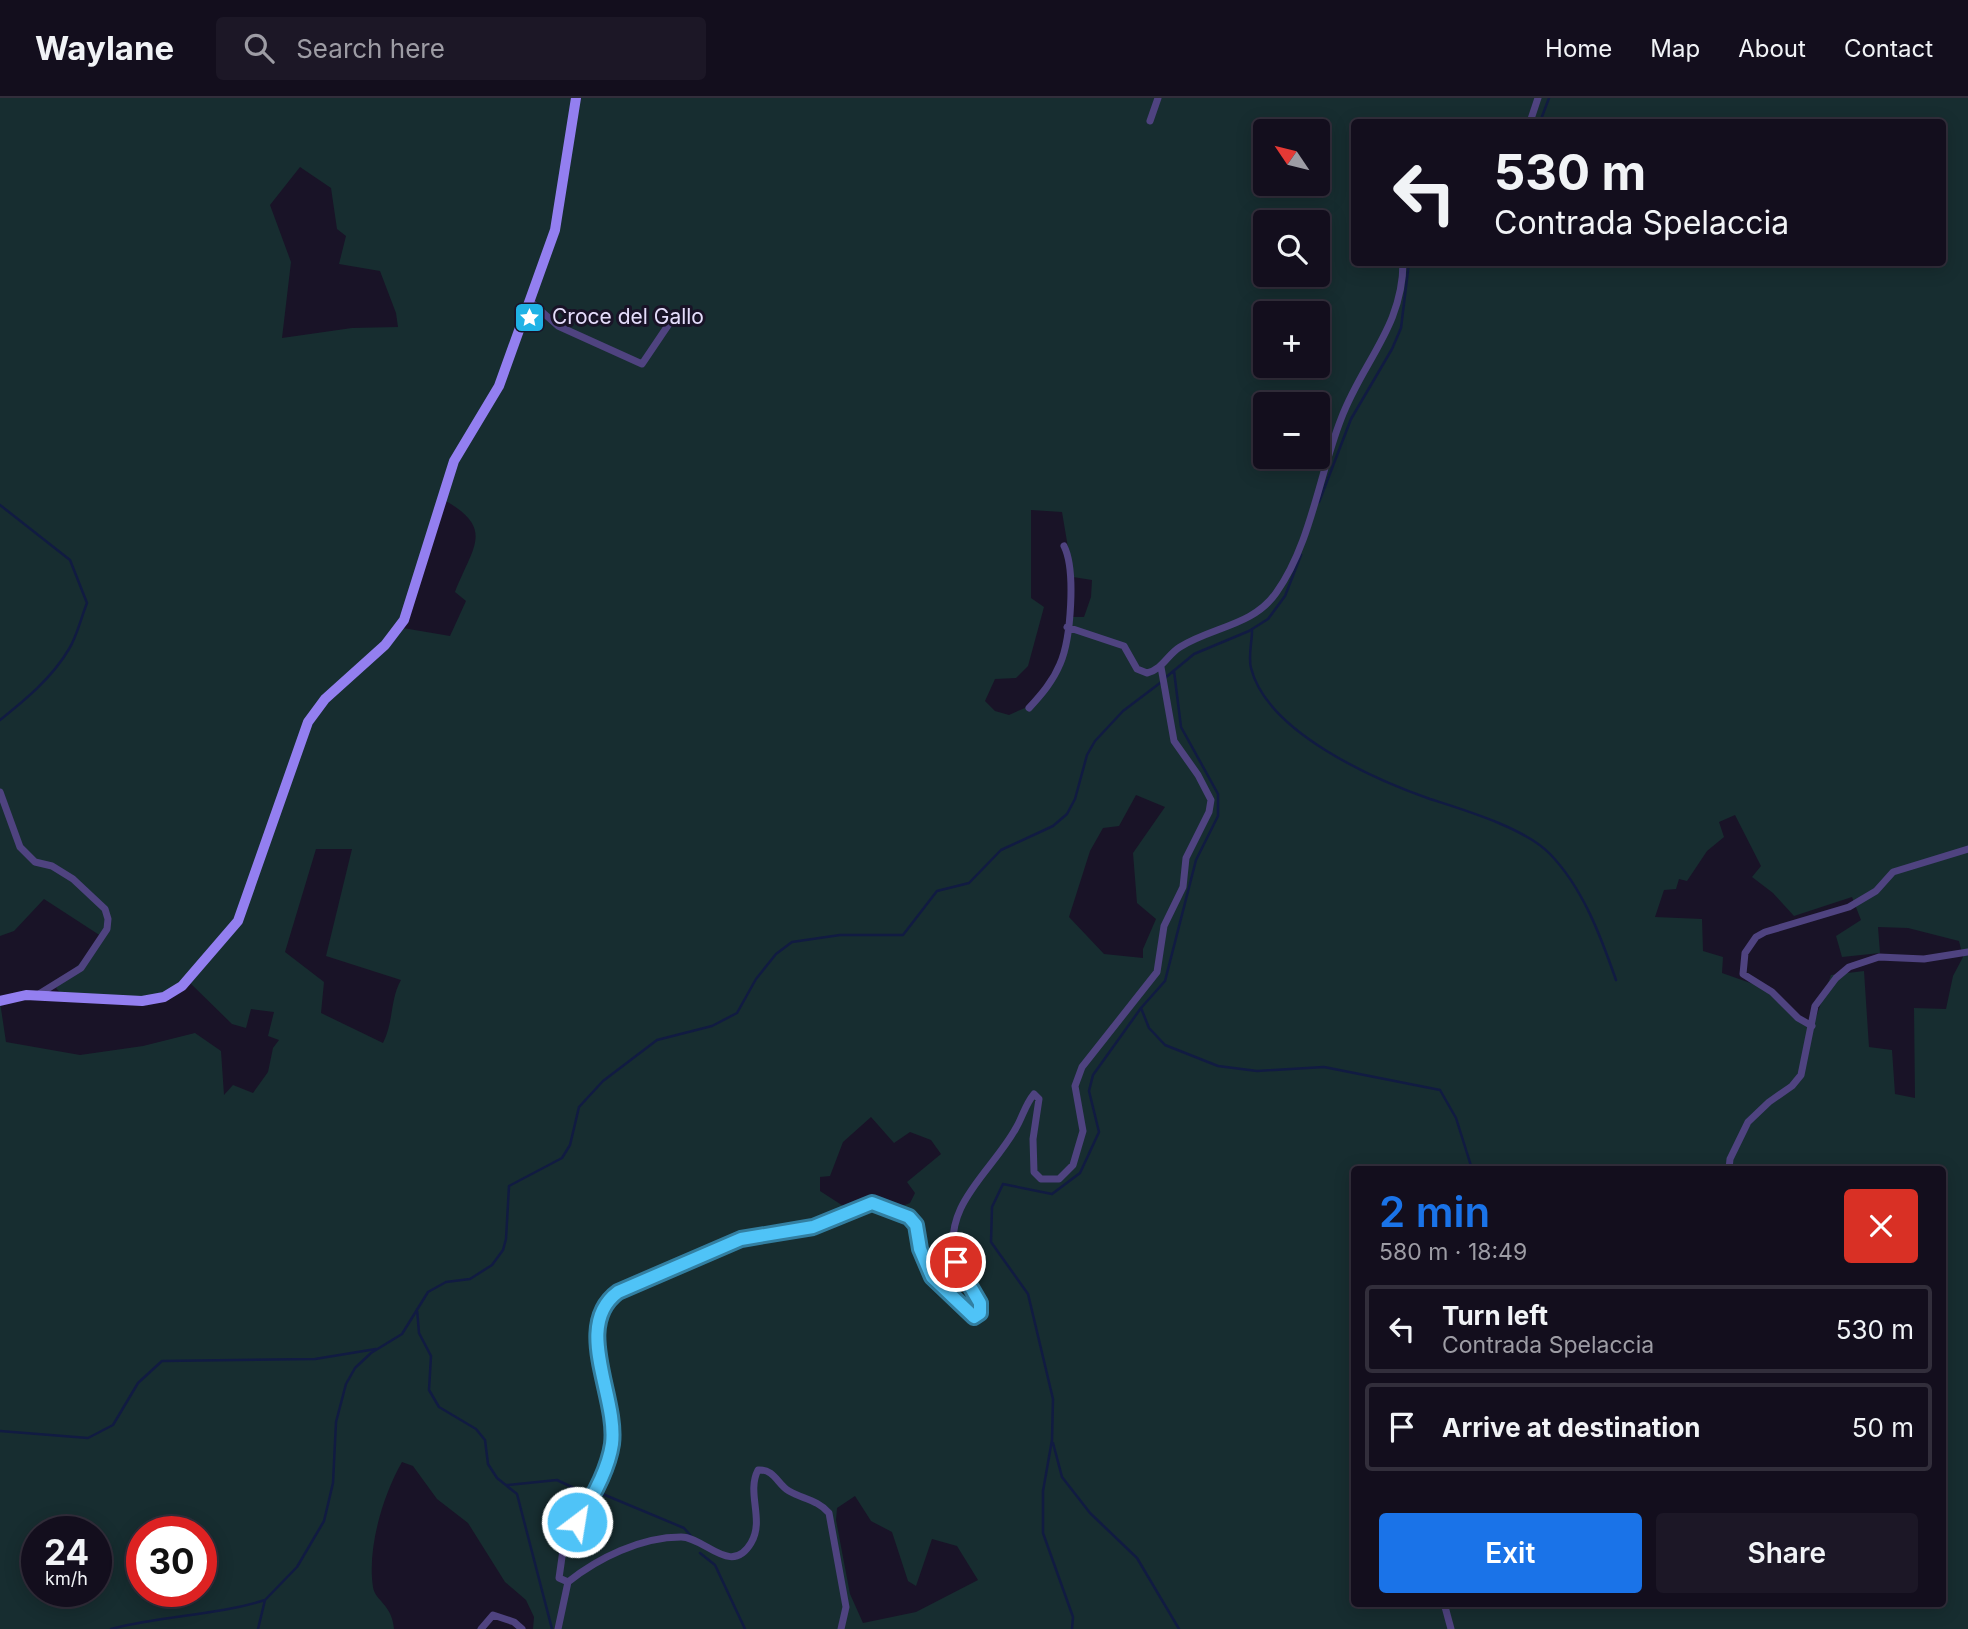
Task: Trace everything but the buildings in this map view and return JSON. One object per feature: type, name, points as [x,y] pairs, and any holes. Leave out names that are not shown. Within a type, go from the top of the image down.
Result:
[{"type":"street","points":[[0,1001],[36,996],[121,1002],[164,997],[182,986],[238,921],[309,722],[324,699],[385,645],[404,620],[454,461],[499,386],[555,230],[576,98]]},
{"type":"street","points":[[1150,121],[1158,98]]},
{"type":"street","points":[[1531,119],[1538,98]]},
{"type":"street","points":[[1067,627],[1124,646],[1141,672],[1152,672],[1163,670],[1180,647],[1247,619],[1276,594],[1301,544],[1341,416],[1398,307],[1403,266]]},
{"type":"street","points":[[531,302],[558,326],[642,364],[675,315]]},
{"type":"street","points":[[1029,708],[1047,689],[1065,649],[1072,591],[1070,557],[1064,546]]},
{"type":"street","points":[[568,1582],[559,1578],[564,1543],[591,1500],[612,1443],[596,1323],[604,1303],[618,1292],[741,1239],[813,1227],[872,1203],[909,1217],[916,1225],[920,1249],[932,1277],[974,1317],[980,1313],[980,1303],[956,1262],[951,1232],[960,1207],[1017,1127],[1034,1094],[1039,1099],[1033,1139],[1034,1172],[1041,1179],[1059,1179],[1073,1165],[1083,1131],[1075,1086],[1082,1067],[1157,972],[1164,926],[1183,887],[1186,858],[1209,812],[1211,800],[1198,775],[1174,741],[1168,720],[1167,684],[1163,670]]},
{"type":"street","points":[[0,792],[20,847],[35,862],[52,866],[73,879],[105,909],[107,929],[81,968],[36,996]]},
{"type":"street","points":[[1812,1026],[1798,1017],[1772,992],[1743,974],[1745,953],[1749,944],[1756,937],[1780,925],[1849,907],[1876,891],[1893,873],[1968,849]]},
{"type":"street","points":[[1729,1166],[1748,1122],[1769,1102],[1793,1086],[1801,1075],[1815,1006],[1823,992],[1849,967],[1880,957],[1924,958],[1968,952]]},
{"type":"street","points":[[57,998],[68,978]]},
{"type":"street","points":[[558,1629],[568,1582],[601,1558],[638,1545],[683,1537],[729,1557],[743,1553],[752,1542],[757,1524],[753,1479],[758,1470],[772,1473],[786,1490],[821,1504],[829,1513],[846,1607],[841,1629]]},
{"type":"street","points":[[1445,1607],[1451,1629]]},
{"type":"street","points":[[481,1629],[494,1615],[514,1622],[522,1629]]},
{"type":"green space","points":[[0,98],[1968,98],[1968,1629],[533,1629],[534,1617],[526,1600],[505,1582],[468,1523],[437,1499],[413,1466],[402,1462],[383,1506],[372,1556],[374,1592],[387,1608],[394,1629],[0,1629],[0,1002],[6,1042],[80,1055],[143,1046],[195,1033],[221,1051],[224,1095],[233,1085],[253,1093],[268,1072],[273,1048],[279,1040],[268,1036],[274,1012],[251,1009],[246,1028],[232,1024],[186,979],[149,1001],[65,998],[56,988],[104,938],[44,899],[14,931],[0,936]],"holes":[[[300,167],[331,188],[337,229],[346,236],[339,264],[380,271],[396,313],[398,327],[352,328],[282,338],[291,262],[270,205]],[[442,499],[459,509],[475,529],[473,550],[455,592],[466,601],[450,636],[397,627]],[[1031,510],[1062,512],[1073,577],[1092,580],[1091,597],[1084,617],[1071,617],[1054,674],[1042,695],[1031,705],[1009,715],[995,711],[985,701],[995,679],[1016,678],[1028,666],[1044,607],[1031,598]],[[1136,795],[1165,807],[1133,853],[1137,903],[1156,919],[1143,949],[1143,958],[1104,954],[1069,917],[1090,851],[1103,828],[1119,826]],[[1735,815],[1761,866],[1752,877],[1773,893],[1794,916],[1852,897],[1861,920],[1836,936],[1842,957],[1880,953],[1878,927],[1908,928],[1959,941],[1963,957],[1953,976],[1946,1009],[1914,1008],[1915,1098],[1895,1094],[1892,1050],[1869,1047],[1864,971],[1831,975],[1814,1023],[1798,1019],[1776,992],[1722,973],[1723,957],[1703,951],[1702,919],[1655,917],[1664,890],[1676,889],[1679,879],[1687,881],[1707,851],[1724,837],[1719,822]],[[316,849],[352,849],[326,956],[401,980],[383,1043],[321,1013],[324,982],[285,952]],[[871,1117],[894,1143],[910,1132],[931,1140],[941,1154],[907,1182],[915,1193],[910,1203],[889,1211],[851,1211],[820,1191],[820,1177],[830,1176],[843,1142]],[[855,1496],[871,1521],[892,1532],[908,1581],[916,1586],[932,1539],[957,1546],[978,1580],[916,1612],[863,1623],[850,1594],[836,1520],[837,1508]]]},
{"type":"waterway","points":[[1541,119],[1549,98]]},
{"type":"waterway","points":[[1319,502],[1351,419],[1392,349],[1401,328],[1409,266]]},
{"type":"waterway","points":[[0,505],[70,560],[87,603],[69,649],[55,670],[0,720]]},
{"type":"waterway","points":[[1165,678],[1194,654],[1249,631],[1268,619],[1285,596],[1301,555]]},
{"type":"waterway","points":[[1252,631],[1250,664],[1261,691],[1278,713],[1300,732],[1353,766],[1407,790],[1510,828],[1550,854],[1562,867],[1581,897],[1616,980]]},
{"type":"waterway","points":[[1072,1629],[1073,1617],[1043,1533],[1043,1491],[1052,1440],[1053,1399],[1028,1294],[991,1242],[992,1207],[1003,1184],[1052,1194],[1080,1173],[1099,1132],[1089,1091],[1093,1075],[1141,1008],[1165,981],[1196,860],[1218,816],[1218,794],[1181,727],[1174,671]]},
{"type":"waterway","points":[[258,1629],[265,1600],[297,1567],[324,1521],[333,1483],[336,1422],[346,1384],[355,1368],[371,1353],[402,1334],[428,1292],[446,1282],[470,1279],[492,1265],[503,1250],[506,1239],[509,1186],[562,1158],[570,1145],[579,1107],[603,1081],[657,1040],[712,1026],[737,1013],[756,979],[776,954],[792,942],[840,935],[903,935],[937,891],[969,883],[1001,850],[1053,826],[1067,814],[1075,799],[1087,755],[1095,741],[1123,711],[1160,683]]},
{"type":"waterway","points":[[1141,1008],[1149,1028],[1165,1045],[1218,1066],[1257,1071],[1324,1067],[1440,1090],[1456,1118],[1471,1166]]},
{"type":"waterway","points":[[417,1309],[419,1333],[431,1356],[429,1390],[439,1407],[476,1429],[485,1440],[488,1464],[497,1478],[517,1494],[552,1629]]},
{"type":"waterway","points":[[0,1431],[88,1438],[113,1425],[138,1383],[162,1361],[315,1359],[376,1349]]},
{"type":"waterway","points":[[1053,1443],[1062,1477],[1090,1513],[1137,1558],[1179,1629]]},
{"type":"waterway","points":[[507,1485],[557,1480],[582,1492],[593,1490],[684,1528],[691,1536]]},
{"type":"waterway","points":[[700,1553],[715,1565],[745,1629]]},
{"type":"waterway","points":[[111,1629],[265,1600]]},
{"type":"place","name":"Croce del Gallo","points":[[529,317]]},
{"type":"route","points":[[577,1522],[597,1487],[612,1443],[596,1323],[604,1303],[618,1292],[741,1239],[813,1227],[872,1203],[909,1217],[916,1225],[920,1249],[932,1277],[974,1317],[980,1313],[980,1303],[956,1262]]}]
